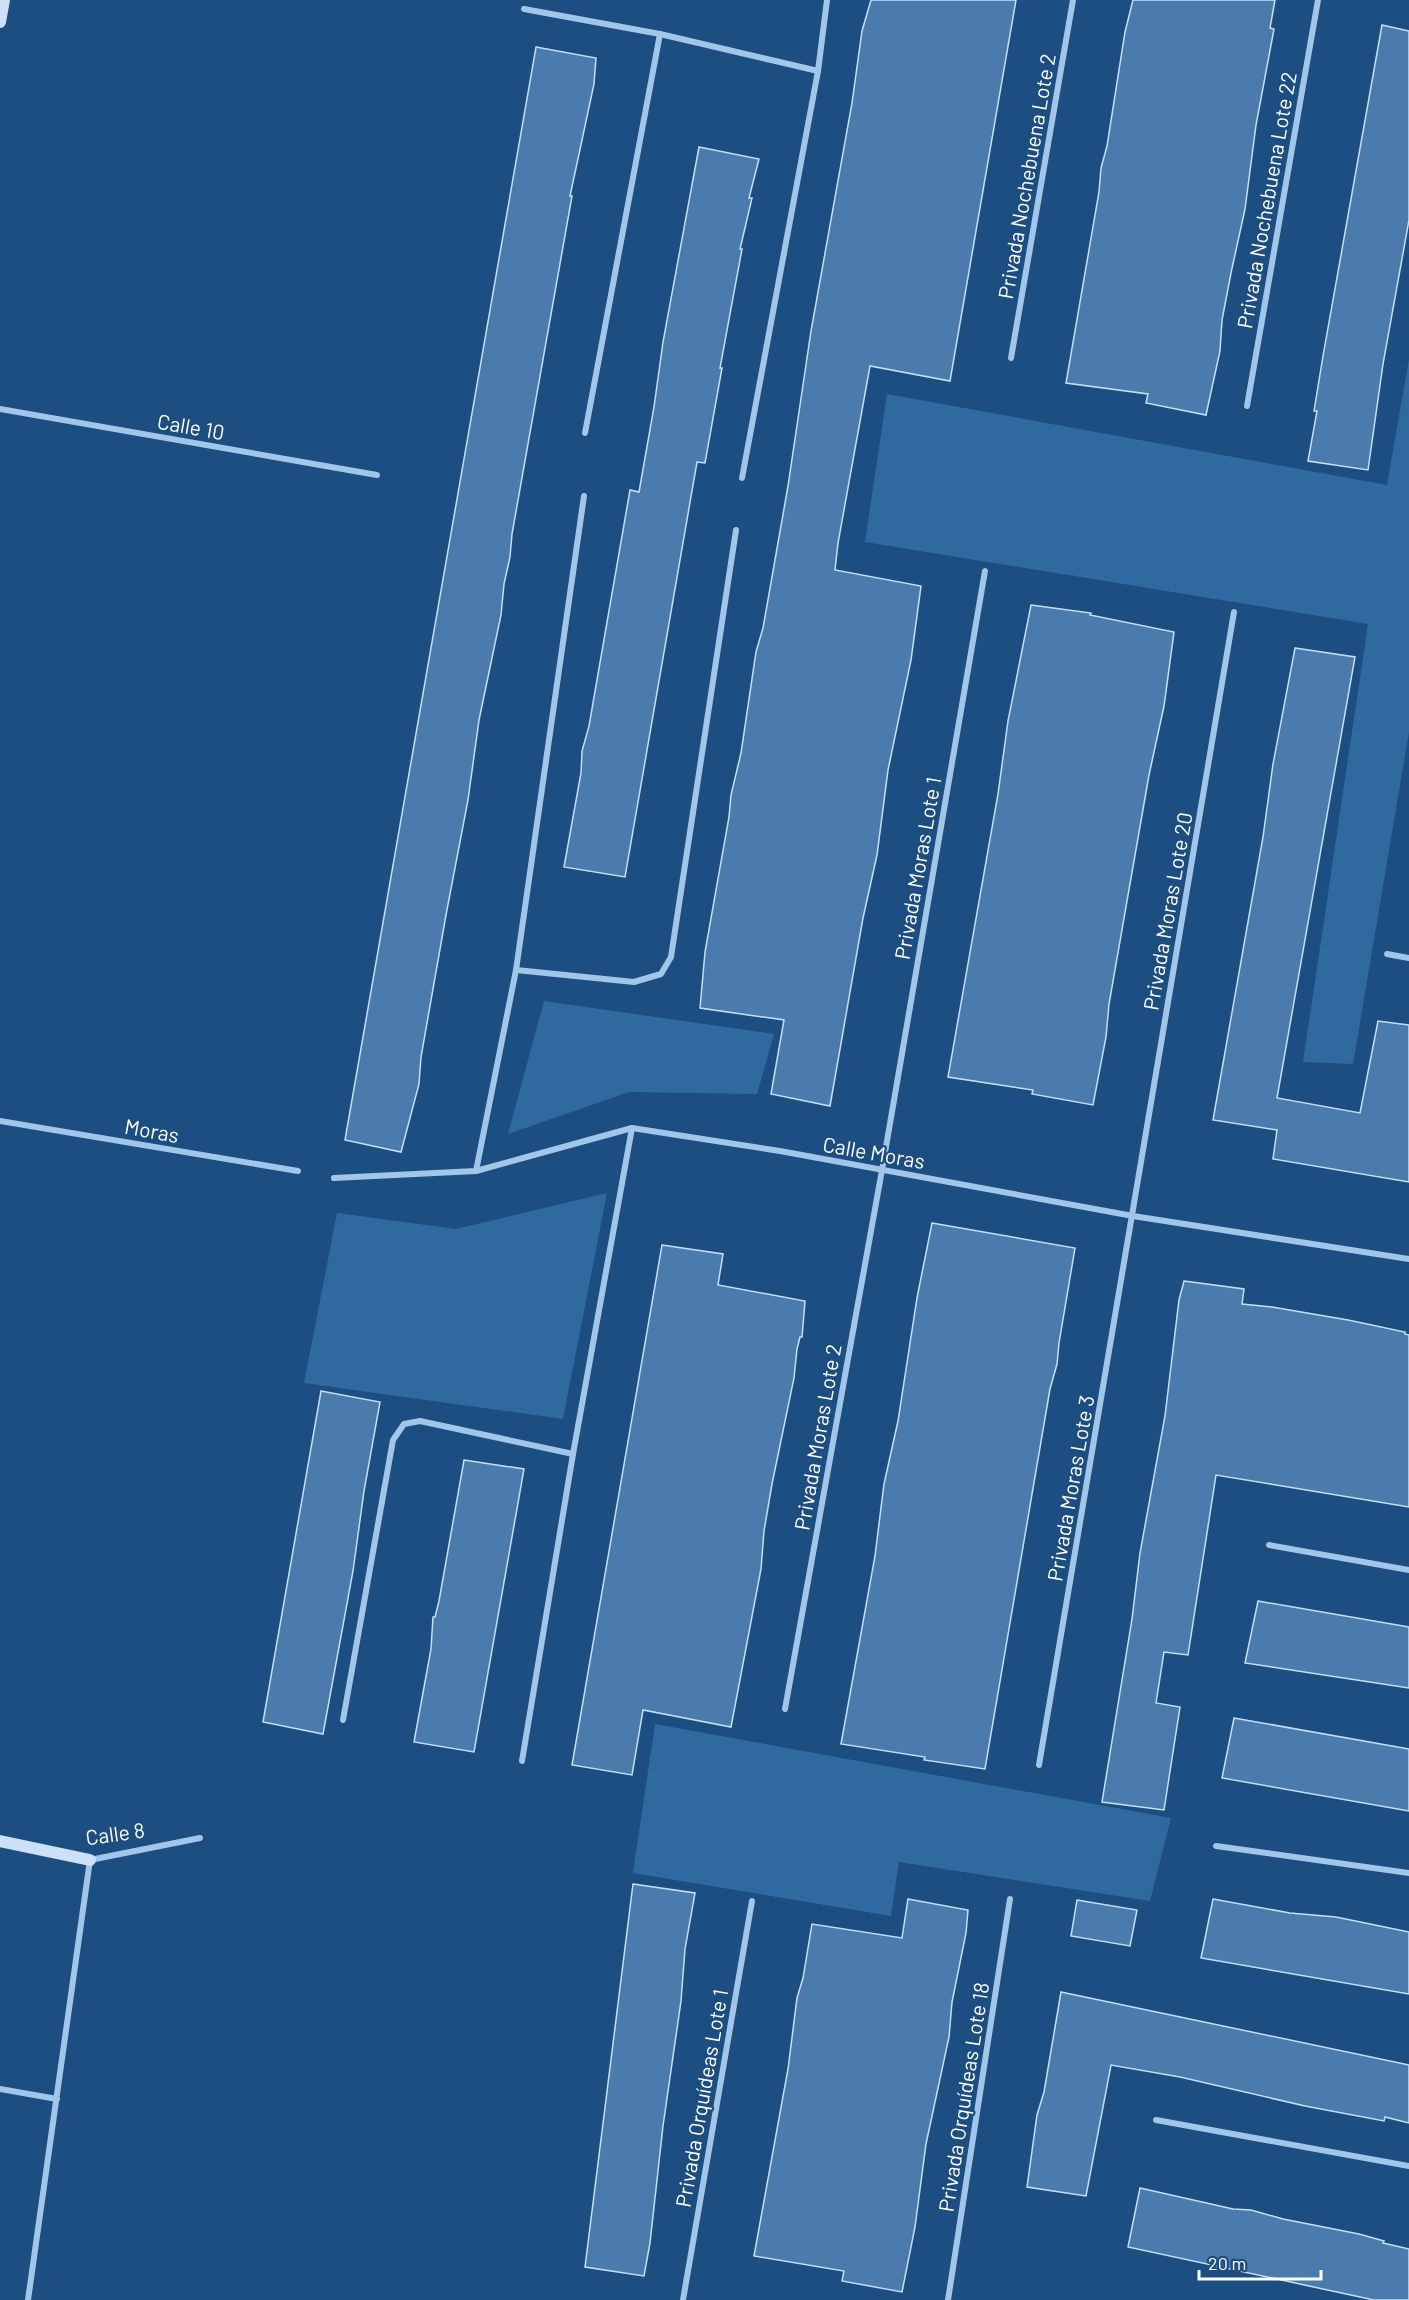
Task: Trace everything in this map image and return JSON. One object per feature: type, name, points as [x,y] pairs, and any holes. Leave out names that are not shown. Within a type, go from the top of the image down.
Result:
[{"type":"street","points":[[0,22],[4,0]]},
{"type":"street","points":[[742,478],[818,71],[827,0]]},
{"type":"street","name":"Privada Nochebuena Lote 2","points":[[1011,358],[1072,0]]},
{"type":"street","name":"Privada Nochebuena Lote 22","points":[[1247,406],[1318,0]]},
{"type":"street","points":[[524,9],[660,34],[818,71]]},
{"type":"street","points":[[585,433],[660,34]]},
{"type":"street","name":"Calle 10","points":[[0,409],[377,475]]},
{"type":"street","points":[[476,1171],[516,970],[584,496]]},
{"type":"street","points":[[516,970],[634,982],[661,974],[671,957],[736,530]]},
{"type":"street","name":"Privada Moras Lote 1","points":[[882,1170],[985,571]]},
{"type":"street","name":"Privada Moras Lote 20","points":[[1133,1216],[1234,612]]},
{"type":"street","points":[[1387,954],[1409,958]]},
{"type":"street","name":"Moras","points":[[0,1122],[298,1171]]},
{"type":"street","points":[[522,1761],[573,1454],[632,1128]]},
{"type":"street","name":"Calle Moras","points":[[334,1178],[476,1171],[632,1128],[882,1170],[1133,1216],[1409,1260]]},
{"type":"street","name":"Privada Moras Lote 2","points":[[785,1709],[882,1170]]},
{"type":"street","name":"Privada Moras Lote 3","points":[[1039,1765],[1133,1216]]},
{"type":"street","points":[[343,1720],[393,1440],[404,1424],[420,1421],[573,1454]]},
{"type":"street","points":[[1269,1545],[1409,1570]]},
{"type":"street","name":"Calle 8","points":[[0,1841],[90,1860],[200,1838]]},
{"type":"street","points":[[1216,1846],[1409,1873]]},
{"type":"street","points":[[28,2300],[90,1860]]},
{"type":"street","name":"Privada Orquídeas Lote 18","points":[[948,2300],[1010,1899]]},
{"type":"street","name":"Privada Orquídeas Lote 1","points":[[683,2300],[752,1901]]},
{"type":"street","points":[[0,2089],[57,2099]]},
{"type":"street","points":[[1156,2120],[1409,2166]]},
{"type":"shaded area","points":[[1409,359],[1409,732],[1353,1064],[1303,1062],[1368,624],[865,542],[887,394],[1387,485]]},
{"type":"shaded area","points":[[544,1001],[774,1034],[757,1094],[629,1092],[508,1134]]},
{"type":"shaded area","points":[[607,1193],[563,1419],[304,1383],[337,1213],[456,1229]]},
{"type":"shaded area","points":[[655,1724],[1171,1818],[1150,1901],[899,1862],[891,1916],[633,1873]]},
{"type":"building","points":[[871,0],[1016,0],[950,381],[870,366],[838,543],[835,570],[921,586],[911,660],[888,770],[877,855],[863,918],[830,1106],[771,1094],[784,1020],[700,1008],[705,952],[731,795],[741,753],[756,652],[763,628],[788,486],[811,331],[852,103],[862,31]]},
{"type":"building","points":[[1133,0],[1275,0],[1270,28],[1274,29],[1256,125],[1245,209],[1222,320],[1220,351],[1206,415],[1146,403],[1148,394],[1066,383],[1099,192],[1101,168],[1107,146],[1125,32]]},
{"type":"building","points":[[1382,25],[1409,31],[1409,220],[1383,364],[1368,470],[1308,461],[1317,411],[1314,411],[1323,356]]},
{"type":"building","points":[[536,47],[596,58],[594,84],[570,196],[572,196],[512,534],[501,615],[479,720],[468,800],[421,1057],[419,1084],[401,1152],[345,1140]]},
{"type":"building","points":[[699,147],[759,159],[749,198],[752,198],[740,249],[742,249],[705,463],[697,462],[625,877],[564,867],[581,773],[582,751],[589,726],[630,490],[639,492],[663,342]]},
{"type":"building","points":[[1031,605],[1091,613],[1090,615],[1174,632],[1164,706],[1149,775],[1093,1105],[1032,1094],[1033,1090],[948,1077],[998,794],[1008,721]]},
{"type":"building","points":[[1295,648],[1355,657],[1277,1098],[1360,1113],[1378,1021],[1409,1025],[1409,1182],[1273,1159],[1277,1130],[1213,1120],[1263,837],[1273,764]]},
{"type":"building","points":[[932,1223],[1075,1248],[1057,1364],[1050,1389],[985,1769],[841,1744],[875,1556],[884,1484],[898,1421],[917,1298]]},
{"type":"building","points":[[662,1245],[723,1254],[718,1285],[805,1301],[802,1337],[800,1337],[797,1349],[794,1378],[772,1484],[764,1531],[761,1569],[731,1727],[643,1710],[632,1775],[572,1765]]},
{"type":"building","points":[[1184,1281],[1244,1289],[1242,1304],[1348,1320],[1405,1332],[1409,1335],[1409,1507],[1216,1475],[1188,1655],[1164,1652],[1156,1703],[1180,1707],[1164,1810],[1102,1802],[1132,1619],[1140,1553],[1165,1416],[1179,1300]]},
{"type":"building","points":[[321,1391],[380,1402],[353,1571],[323,1734],[263,1722]]},
{"type":"building","points":[[464,1460],[524,1469],[474,1752],[414,1742],[431,1649],[433,1617],[435,1617],[439,1601]]},
{"type":"building","points":[[1258,1601],[1409,1627],[1409,1688],[1245,1663]]},
{"type":"building","points":[[1234,1718],[1409,1749],[1409,1811],[1222,1778]]},
{"type":"building","points":[[633,1884],[695,1893],[685,1949],[681,2001],[644,2276],[585,2267]]},
{"type":"building","points":[[908,1899],[968,1910],[966,1933],[952,2002],[949,2037],[926,2144],[915,2227],[902,2292],[842,2281],[844,2271],[754,2256],[788,2069],[797,1998],[803,1978],[812,1924],[902,1938]]},
{"type":"building","points":[[1213,1899],[1290,1913],[1336,1917],[1409,1932],[1409,1994],[1201,1958]]},
{"type":"building","points":[[1077,1900],[1137,1910],[1130,1946],[1071,1936]]},
{"type":"building","points":[[1061,1992],[1409,2065],[1409,2123],[1385,2117],[1384,2121],[1305,2106],[1180,2077],[1111,2065],[1086,2196],[1027,2187],[1037,2115],[1044,2092]]},
{"type":"building","points":[[1140,2188],[1359,2234],[1409,2249],[1409,2300],[1374,2300],[1128,2247]]}]
